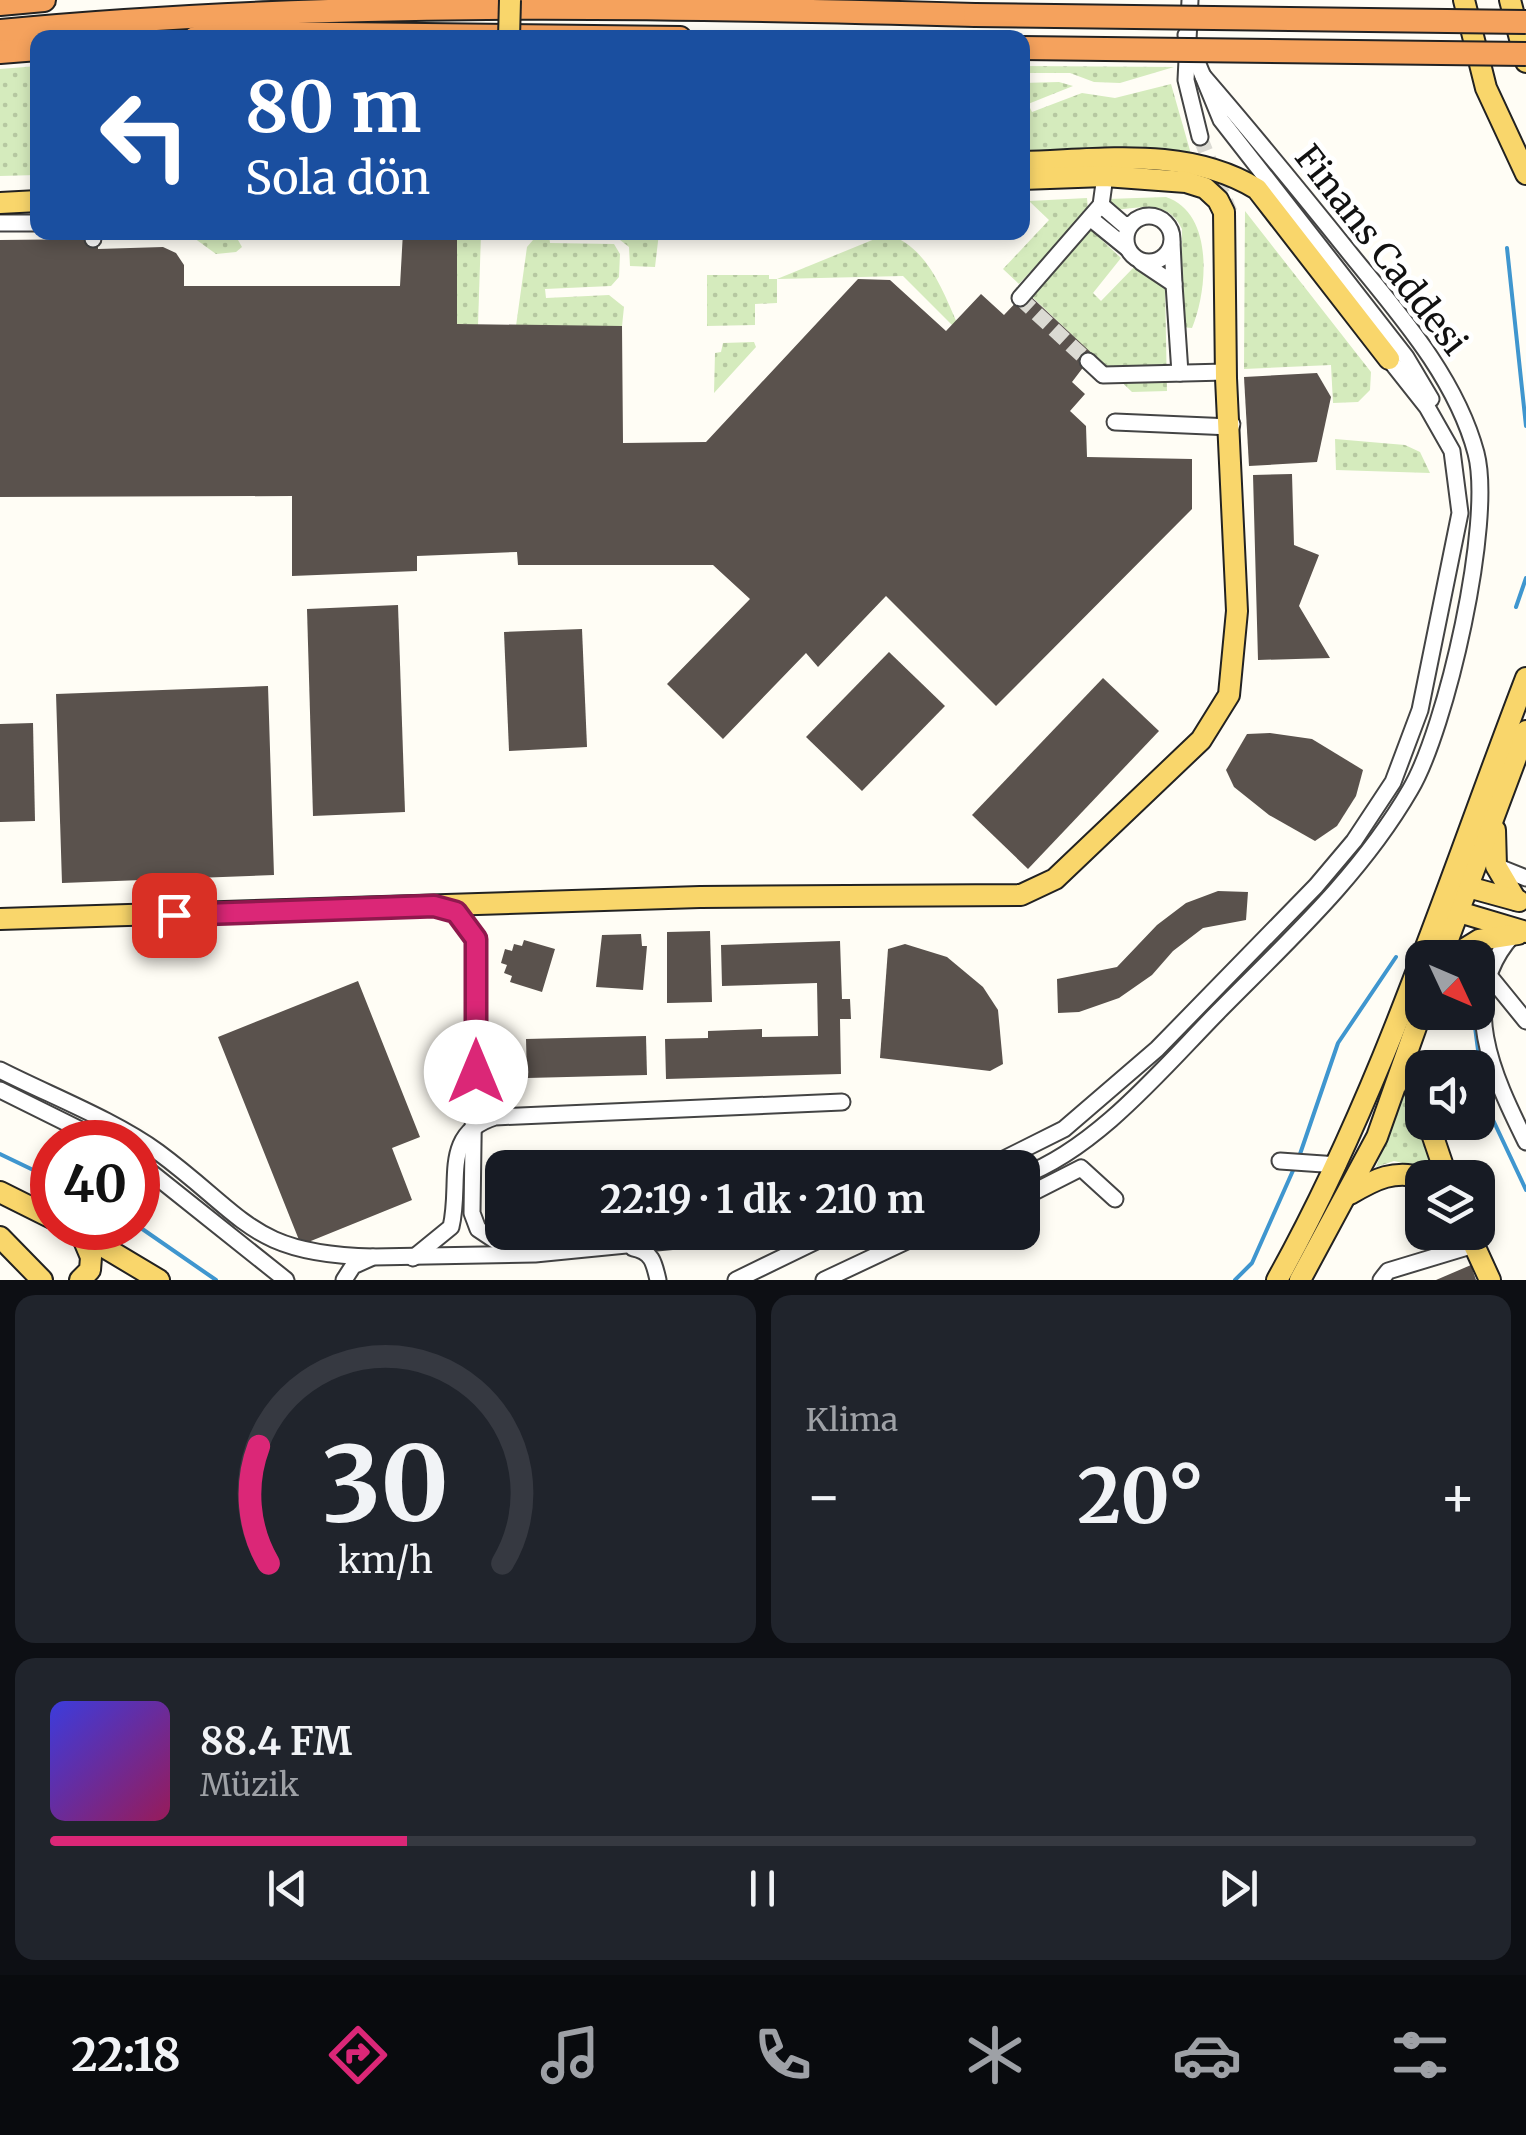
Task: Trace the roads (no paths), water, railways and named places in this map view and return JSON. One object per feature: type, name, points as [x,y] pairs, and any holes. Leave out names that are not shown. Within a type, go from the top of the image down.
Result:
[{"type":"highway","points":[[0,4],[44,0]]},
{"type":"highway","points":[[0,31],[273,13],[624,6],[1526,22]]},
{"type":"highway","points":[[1030,48],[1526,54]]},
{"type":"highway","points":[[0,52],[30,50]]},
{"type":"main road","points":[[509,30],[510,0]]},
{"type":"main road","points":[[1464,0],[1472,48],[1526,174]]},
{"type":"main road","points":[[1510,0],[1526,62]]},
{"type":"main road","points":[[1502,119],[1526,124]]},
{"type":"main road","points":[[1030,162],[1194,161],[1226,170],[1257,188],[1390,359]]},
{"type":"main road","points":[[0,919],[700,897],[1021,895],[1054,879],[1201,740],[1229,695],[1238,611],[1226,372],[1224,212],[1218,200],[1204,188],[1186,182],[1105,176],[1030,179]]},
{"type":"main road","points":[[0,202],[30,202]]},
{"type":"main road","points":[[1277,1280],[1338,1166],[1394,1032],[1428,937],[1455,902],[1452,868],[1526,678]]},
{"type":"main road","points":[[1446,940],[1455,902],[1500,804],[1526,731]]},
{"type":"main road","points":[[1500,804],[1492,847],[1496,866],[1521,902]]},
{"type":"main road","points":[[1455,902],[1521,902]]},
{"type":"main road","points":[[1455,902],[1522,933]]},
{"type":"main road","points":[[1479,940],[1522,933]]},
{"type":"main road","points":[[1300,1280],[1377,1137],[1415,1030]]},
{"type":"main road","points":[[1349,1195],[1376,1178],[1405,1174]]},
{"type":"main road","points":[[0,1192],[30,1207]]},
{"type":"main road","points":[[0,1238],[42,1280]]},
{"type":"main road","points":[[80,1280],[90,1270],[87,1250]]},
{"type":"main road","points":[[110,1250],[159,1280]]},
{"type":"main road","points":[[1476,1250],[1490,1280]]},
{"type":"street","points":[[1190,0],[1186,80],[1200,137]]},
{"type":"street","points":[[1186,35],[1203,76]]},
{"type":"street","name":"Finans Caddesi","points":[[1022,1150],[1064,1129],[1157,1049],[1316,886],[1354,841],[1394,782],[1420,710],[1460,512],[1452,451],[1438,412],[1406,357],[1221,120],[1203,76]]},
{"type":"street","name":"Finans Caddesi","points":[[1040,1165],[1117,1116],[1356,871],[1412,788],[1434,732],[1480,538],[1482,492],[1476,452],[1444,378],[1398,314],[1203,76]]},
{"type":"street","points":[[1020,298],[1022,290],[1095,211],[1105,176]]},
{"type":"street","points":[[1095,211],[1130,225]]},
{"type":"street","points":[[1095,211],[1132,254],[1174,284]]},
{"type":"street","points":[[1130,225],[1142,216],[1156,217],[1168,226],[1180,373]]},
{"type":"street","points":[[0,222],[30,223]]},
{"type":"street","points":[[1130,225],[1132,254]]},
{"type":"street","points":[[1115,422],[1231,428],[1234,225]]},
{"type":"street","points":[[1132,254],[1161,258],[1172,240]]},
{"type":"street","name":"Finans Caddesi","points":[[1390,359],[1427,406],[1452,451]]},
{"type":"street","points":[[1088,361],[1103,374],[1226,372]]},
{"type":"street","points":[[1496,866],[1526,878]]},
{"type":"street","points":[[434,906],[456,912],[476,939],[472,1213],[478,1229],[517,1255]]},
{"type":"street","points":[[1495,952],[1522,933]]},
{"type":"street","points":[[1495,983],[1526,1021]]},
{"type":"street","points":[[1484,1030],[1493,1073],[1526,1142]]},
{"type":"street","points":[[0,1070],[156,1150],[229,1212],[284,1248],[320,1256],[413,1258],[586,1250]]},
{"type":"street","points":[[0,1090],[60,1120]]},
{"type":"street","points":[[413,1258],[451,1227],[459,1147],[475,1129],[495,1117],[842,1102]]},
{"type":"street","points":[[476,1105],[495,1117]]},
{"type":"street","points":[[1280,1161],[1338,1166]]},
{"type":"street","points":[[1040,1189],[1081,1168],[1115,1199]]},
{"type":"street","points":[[160,1180],[286,1280]]},
{"type":"street","points":[[644,1250],[654,1260],[658,1280]]},
{"type":"street","points":[[736,1280],[798,1250]]},
{"type":"street","points":[[824,1280],[888,1250]]},
{"type":"street","points":[[1381,1280],[1388,1271],[1442,1250]]},
{"type":"street","points":[[344,1280],[353,1266],[373,1257]]},
{"type":"waterway","points":[[1507,248],[1526,426]]},
{"type":"waterway","points":[[1516,607],[1526,578]]},
{"type":"waterway","points":[[1299,1157],[1338,1043],[1396,957]]},
{"type":"waterway","points":[[1475,1030],[1485,1103],[1526,1190]]},
{"type":"waterway","points":[[0,1154],[30,1168]]},
{"type":"waterway","points":[[1235,1280],[1252,1263],[1295,1166]]},
{"type":"waterway","points":[[160,1241],[216,1280]]},
{"type":"tunnel","points":[[1200,137],[1230,212]]},
{"type":"tunnel","points":[[1020,298],[1088,361]]}]
